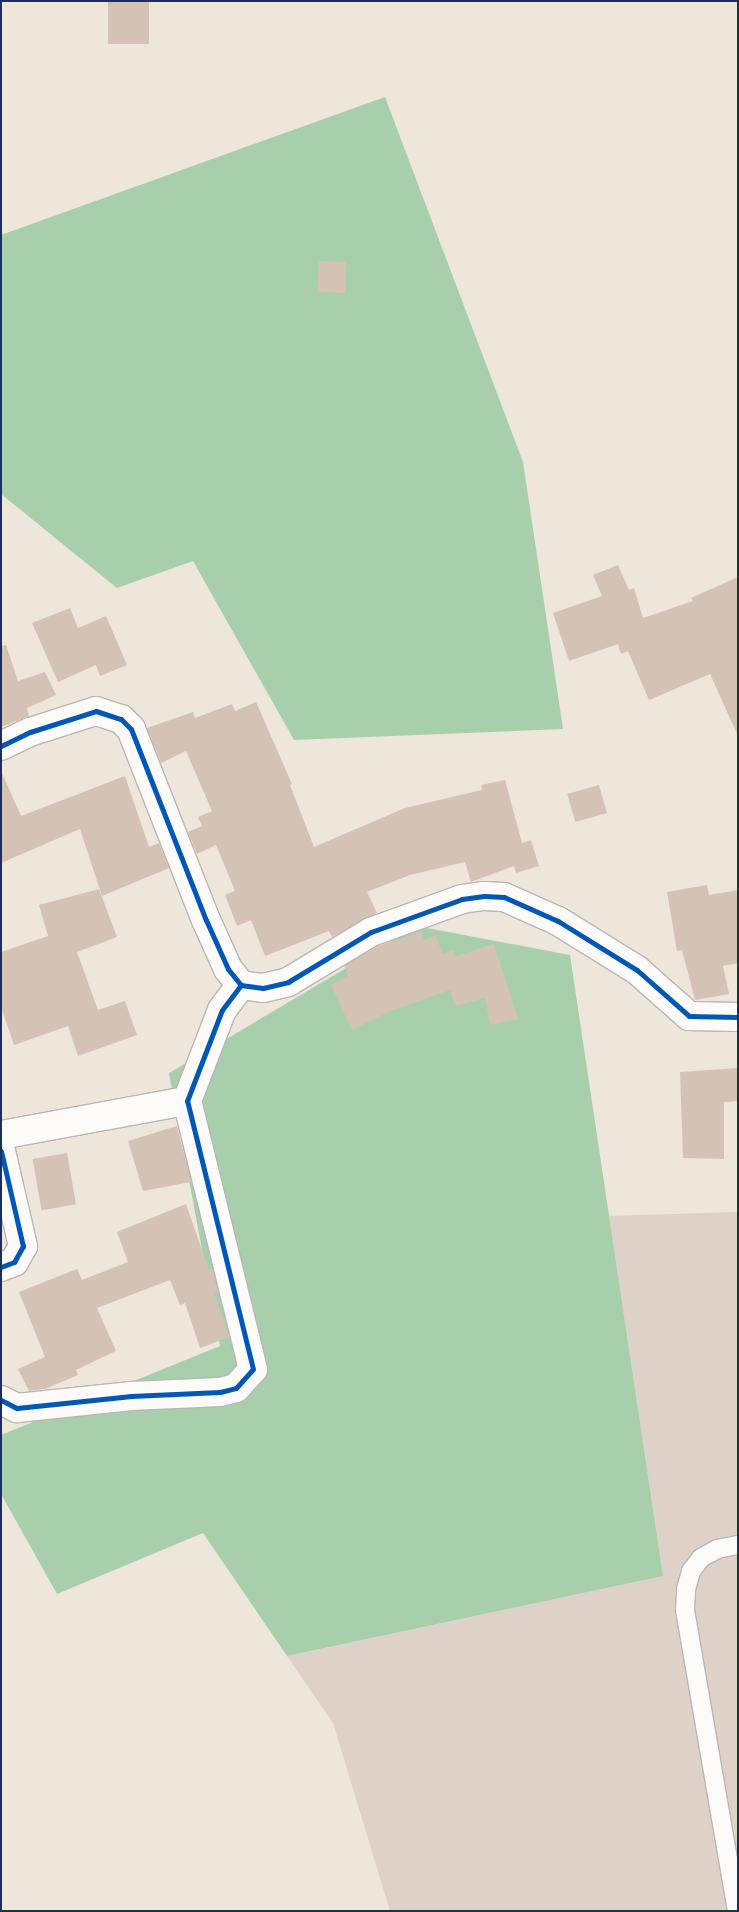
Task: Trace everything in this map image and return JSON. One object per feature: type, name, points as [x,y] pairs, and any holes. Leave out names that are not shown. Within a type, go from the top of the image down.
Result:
[{"type":"street","points":[[1,746],[30,732],[96,710],[121,719],[132,729],[206,920],[228,969],[240,985],[263,988],[288,982],[371,932],[462,898],[504,897],[558,921],[637,970],[689,1016],[738,1017]]},
{"type":"street","points":[[1,1400],[17,1408],[131,1396],[220,1392],[236,1388],[253,1369],[187,1101],[222,1010],[240,985]]},
{"type":"street","points":[[1,1135],[187,1101]]},
{"type":"street","points":[[1,1151],[22,1246],[14,1262],[1,1267]]},
{"type":"lane","points":[[736,1911],[685,1611],[686,1589],[691,1571],[701,1558],[717,1549],[738,1545]]},
{"type":"shaded area","points":[[738,1212],[738,1911],[390,1911],[333,1723],[287,1656],[663,1576],[609,1216]]},
{"type":"green space","points":[[385,97],[523,462],[563,729],[294,740],[193,561],[117,588],[1,494],[1,235]]},
{"type":"green space","points":[[417,926],[570,955],[663,1576],[287,1656],[203,1533],[57,1594],[1,1494],[1,1435],[220,1346],[169,1073]]},
{"type":"building","points":[[108,1],[149,1],[149,44],[108,44]]},
{"type":"building","points":[[319,261],[346,262],[345,293],[318,292]]},
{"type":"building","points":[[618,565],[629,590],[634,588],[643,618],[693,601],[691,598],[738,577],[738,736],[710,674],[649,700],[628,651],[621,654],[618,644],[569,661],[553,613],[602,596],[593,575]]},
{"type":"building","points":[[70,608],[78,628],[106,616],[127,665],[100,676],[96,665],[58,682],[32,623]]},
{"type":"building","points":[[6,645],[18,681],[45,672],[56,695],[27,708],[29,716],[1,727],[1,646]]},
{"type":"building","points":[[256,702],[292,784],[290,785],[314,847],[405,808],[482,790],[481,785],[505,780],[522,843],[531,840],[539,866],[516,873],[514,866],[471,882],[465,862],[410,875],[367,892],[377,913],[332,937],[329,931],[265,956],[251,920],[237,926],[225,895],[235,891],[216,845],[197,854],[188,832],[202,826],[198,817],[212,811],[186,751],[161,763],[147,728],[193,712],[195,718],[232,704],[235,711]]},
{"type":"building","points":[[1,771],[21,816],[125,776],[149,847],[159,843],[169,868],[102,896],[80,829],[1,863]]},
{"type":"building","points":[[599,785],[607,813],[575,822],[567,794]]},
{"type":"building","points":[[707,885],[709,895],[738,890],[738,963],[723,966],[729,994],[695,1000],[682,950],[677,951],[667,892]]},
{"type":"building","points":[[99,889],[117,937],[77,952],[98,1010],[125,1001],[137,1035],[78,1056],[68,1026],[14,1045],[1,1007],[1,952],[48,936],[39,905]]},
{"type":"building","points":[[421,932],[424,940],[436,935],[442,954],[453,949],[456,956],[494,944],[518,1019],[490,1025],[485,998],[455,1006],[450,990],[391,1011],[352,1030],[331,985],[348,976],[344,966],[378,946]]},
{"type":"building","points":[[738,1068],[738,1101],[724,1102],[724,1159],[683,1158],[680,1072]]},
{"type":"building","points":[[177,1126],[191,1182],[143,1191],[128,1141]]},
{"type":"building","points":[[67,1153],[76,1204],[42,1210],[33,1159]]},
{"type":"building","points":[[186,1204],[209,1270],[212,1268],[218,1292],[214,1293],[229,1337],[200,1348],[185,1303],[180,1305],[170,1280],[97,1308],[116,1351],[76,1370],[78,1375],[45,1389],[29,1391],[18,1369],[45,1357],[19,1292],[77,1269],[82,1280],[128,1262],[117,1232]]},
{"type":"cycle path","points":[[1,746],[30,732],[96,711],[121,719],[131,729],[206,920],[228,969],[241,985],[263,988],[288,982],[371,932],[462,899],[484,896],[504,897],[558,921],[637,970],[689,1016],[738,1017]]},
{"type":"cycle path","points":[[1,1400],[17,1408],[131,1396],[220,1392],[236,1388],[253,1369],[187,1101],[222,1010],[241,985]]},
{"type":"cycle path","points":[[1,1151],[23,1246],[14,1262],[1,1267]]}]
